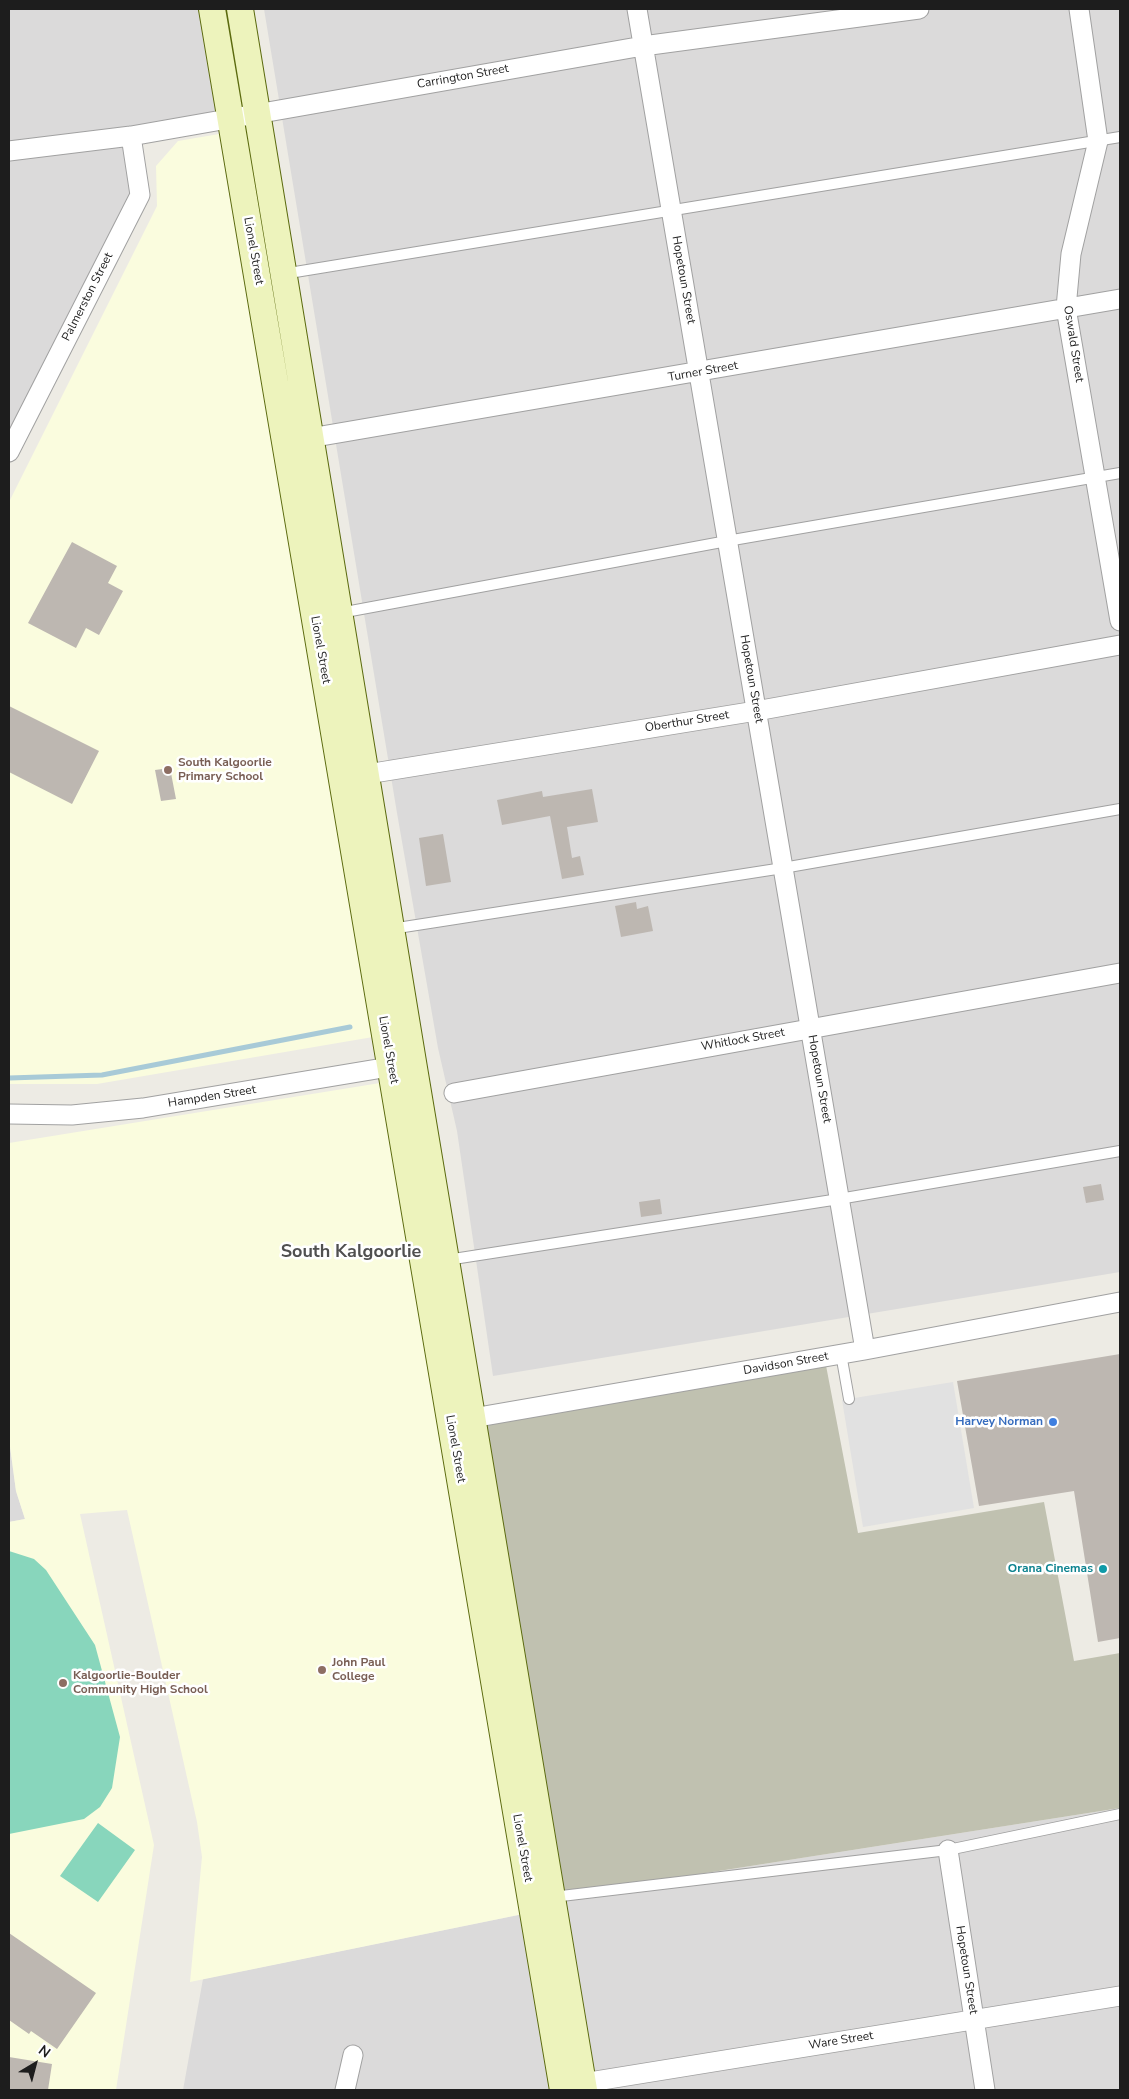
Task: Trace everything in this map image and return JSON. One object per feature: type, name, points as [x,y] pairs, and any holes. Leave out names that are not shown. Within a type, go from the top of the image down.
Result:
[{"type":"street","name":"Lionel Street","points":[[212,9],[231,118],[271,276]]},
{"type":"street","name":"Lionel Street","points":[[240,9],[257,113],[271,276],[573,2087]]},
{"type":"street","name":"Hopetoun Street","points":[[637,9],[865,1350]]},
{"type":"street","name":"Carrington Street","points":[[9,151],[131,136],[643,46],[919,9]]},
{"type":"street","name":"Oswald Street","points":[[1078,9],[1098,141],[1070,254],[1066,308],[1120,621]]},
{"type":"street","name":"Palmerston Street","points":[[9,452],[140,195],[131,136]]},
{"type":"street","name":"Turner Street","points":[[298,440],[1120,299]]},
{"type":"street","name":"Oberthur Street","points":[[354,777],[756,711],[1120,645]]},
{"type":"street","name":"Whitlock Street","points":[[454,1093],[1120,973]]},
{"type":"street","name":"Lionel Street","points":[[402,1064],[446,1260],[462,1420],[553,1896],[573,2087]]},
{"type":"street","name":"Hampden Street","points":[[9,1114],[72,1115],[142,1108],[402,1064]]},
{"type":"street","name":"Davidson Street","points":[[462,1420],[865,1350],[1120,1302]]},
{"type":"street","name":"Hopetoun Street","points":[[948,1850],[985,2090]]},
{"type":"street","name":"Ware Street","points":[[573,2087],[1120,1996]]},
{"type":"street","points":[[345,2090],[353,2055]]},
{"type":"lane","points":[[271,276],[1120,137]]},
{"type":"lane","points":[[327,615],[727,541],[1120,473]]},
{"type":"lane","points":[[379,931],[783,868],[1120,809]]},
{"type":"lane","points":[[446,1260],[839,1199],[1120,1151]]},
{"type":"lane","points":[[841,1354],[850,1399]]},
{"type":"lane","points":[[553,1896],[948,1850],[1120,1814]]},
{"type":"shaded area","points":[[9,9],[212,9],[231,118],[131,136],[140,195],[9,455]]},
{"type":"shaded area","points":[[264,9],[1120,9],[1120,1272],[493,1376],[457,1131],[438,1048],[397,813]]},
{"type":"shaded area","name":"South Kalgoorlie Primary School","points":[[219,134],[373,1037],[97,1084],[9,1084],[9,502],[157,206],[156,166],[178,141]]},
{"type":"shaded area","name":"John Paul College","points":[[380,1083],[523,1914],[190,1982],[202,1857],[197,1822],[127,1510],[80,1514],[154,1845],[116,2090],[9,2090],[9,1522],[25,1519],[16,1491],[9,1439],[9,1143]]},
{"type":"shaded area","points":[[824,1355],[858,1533],[1044,1502],[1074,1661],[1120,1653],[1120,1808],[553,1897],[473,1418]]},
{"type":"shaded area","points":[[953,1382],[974,1508],[863,1527],[842,1400]]},
{"type":"shaded area","points":[[9,1439],[16,1491],[25,1519],[9,1522]]},
{"type":"shaded area","points":[[1120,1808],[1120,2090],[584,2090],[553,1897]]},
{"type":"shaded area","points":[[523,1914],[553,2090],[183,2090],[203,1979]]},
{"type":"green space","points":[[9,1551],[34,1559],[46,1570],[95,1645],[120,1737],[112,1788],[100,1807],[84,1819],[9,1834]]},
{"type":"green space","points":[[98,1823],[135,1850],[98,1902],[60,1876]]},
{"type":"building","points":[[72,542],[117,566],[108,583],[123,591],[99,635],[86,628],[76,648],[28,623]]},
{"type":"building","points":[[9,706],[99,751],[72,804],[9,772]]},
{"type":"building","points":[[170,768],[176,799],[161,801],[155,770]]},
{"type":"building","points":[[592,789],[598,822],[567,827],[572,858],[580,856],[584,875],[562,879],[550,816],[502,825],[497,800],[542,791],[543,797]]},
{"type":"building","points":[[443,834],[451,882],[426,886],[419,838]]},
{"type":"building","points":[[636,902],[637,909],[648,906],[653,931],[621,937],[615,906]]},
{"type":"building","points":[[1101,1184],[1104,1200],[1086,1203],[1083,1187]]},
{"type":"building","points":[[660,1199],[662,1214],[641,1217],[639,1202]]},
{"type":"building","points":[[1120,1354],[1120,1638],[1098,1642],[1074,1491],[979,1506],[957,1381]]},
{"type":"building","points":[[9,1933],[96,1993],[57,2049],[31,2031],[29,2034],[9,2020]]},
{"type":"building","points":[[9,2057],[52,2064],[48,2090],[9,2090]]},
{"type":"waterway","points":[[9,1078],[102,1075],[350,1027]]},
{"type":"place","name":"South Kalgoorlie Primary School","points":[[168,770]]},
{"type":"place","name":"Harvey Norman","points":[[1053,1422]]},
{"type":"place","name":"Orana Cinemas","points":[[1103,1569]]},
{"type":"place","name":"John Paul College","points":[[322,1670]]},
{"type":"place","name":"Kalgoorlie-Boulder Community High School","points":[[63,1683]]},
{"type":"district","name":"South Kalgoorlie","points":[[351,1253]]}]
